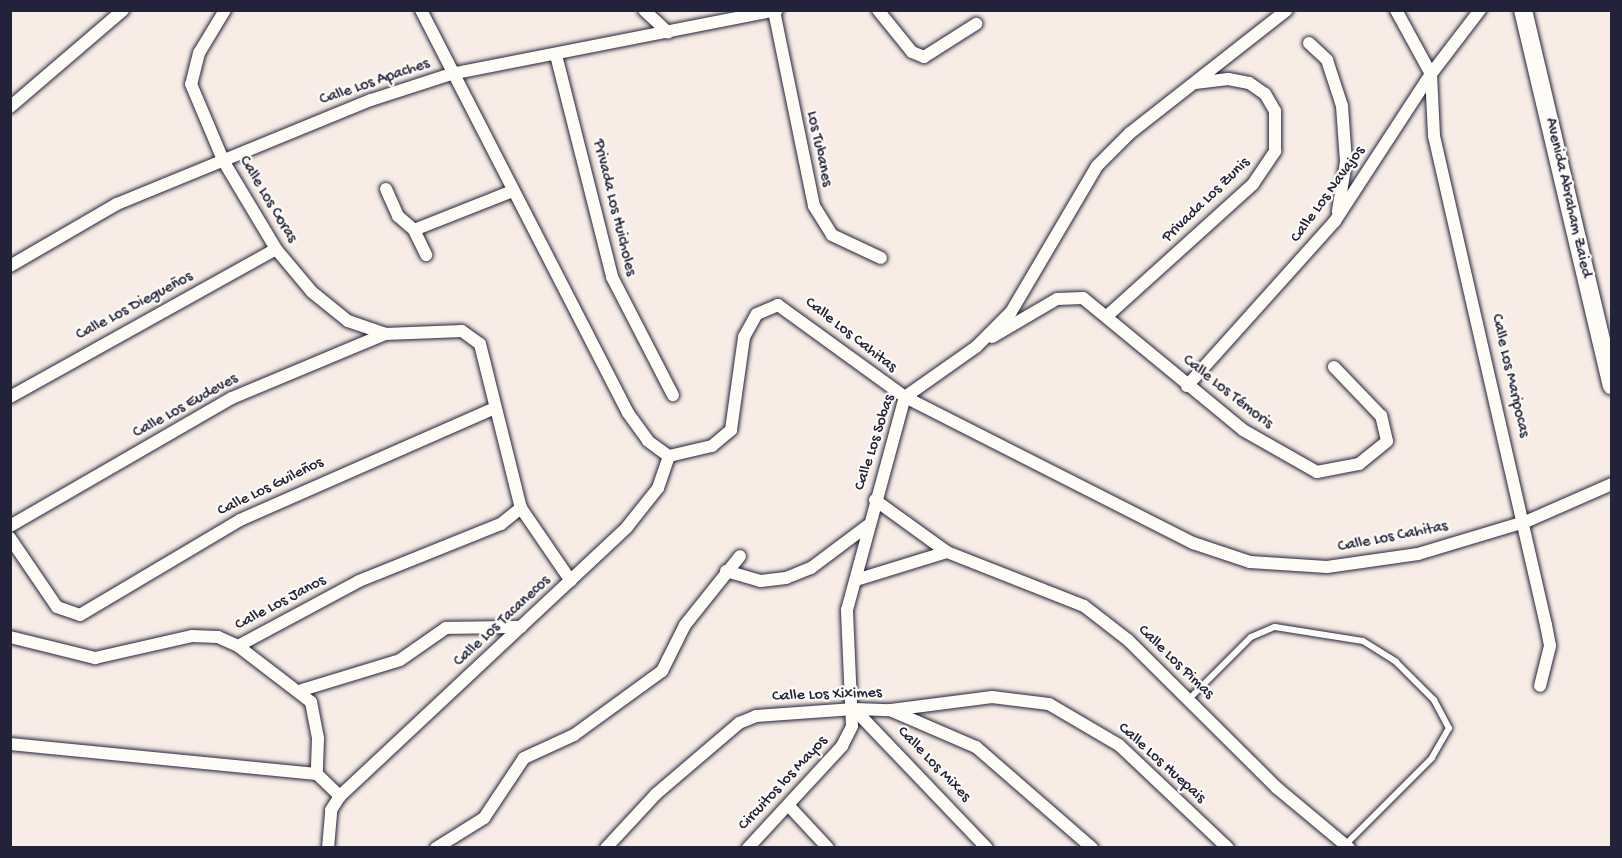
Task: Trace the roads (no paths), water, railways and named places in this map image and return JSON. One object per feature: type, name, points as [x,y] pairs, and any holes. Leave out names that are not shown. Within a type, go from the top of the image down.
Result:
[{"type":"street","points":[[10,107],[123,10]]},
{"type":"street","name":"Calle Los Coras","points":[[225,10],[191,74],[224,162],[276,249],[330,308],[348,321],[385,334],[446,330],[472,336],[480,344],[521,508],[571,581]]},
{"type":"street","points":[[421,10],[510,192],[628,413],[648,441],[669,456]]},
{"type":"street","points":[[644,10],[668,32]]},
{"type":"street","points":[[878,10],[912,52],[924,57],[976,24]]},
{"type":"street","name":"Calle Los Sobas","points":[[854,709],[846,625],[867,526],[905,397],[976,347],[1025,294],[1097,166],[1191,84],[1287,10]]},
{"type":"street","points":[[1396,10],[1431,74]]},
{"type":"street","name":"Calle Los Navajos","points":[[1187,386],[1335,221],[1431,74],[1480,10]]},
{"type":"street","name":"Avenida Abraham Zaied","points":[[1523,10],[1611,386]]},
{"type":"street","name":"Calle Los Apaches","points":[[10,266],[117,204],[224,162],[322,118],[452,75],[776,11]]},
{"type":"street","name":"Los Tubanes","points":[[776,11],[814,206],[832,235],[881,258]]},
{"type":"street","points":[[1309,43],[1327,60],[1342,105],[1346,162],[1335,221]]},
{"type":"street","name":"Privada Los Huicholes","points":[[556,55],[612,277],[673,395]]},
{"type":"street","name":"Calle Los Maripocas","points":[[1431,74],[1434,136],[1525,522],[1550,646],[1540,686]]},
{"type":"street","name":"Privada Los Zunis","points":[[1107,316],[1252,184],[1275,151],[1275,111],[1266,94],[1250,83],[1228,79],[1191,84]]},
{"type":"street","points":[[386,189],[398,216],[414,230],[426,255]]},
{"type":"street","points":[[414,230],[510,192]]},
{"type":"street","name":"Calle Los Diegueños","points":[[10,397],[276,249]]},
{"type":"street","name":"Calle Los Témoris","points":[[976,347],[1065,296],[1083,298],[1243,430],[1300,465],[1340,471],[1382,448],[1388,433],[1368,400],[1334,367]]},
{"type":"street","name":"Calle Los Cahitas","points":[[669,456],[712,446],[731,430],[744,337],[757,314],[778,305],[905,397],[1193,543],[1250,562],[1327,567],[1374,562],[1525,522],[1611,484]]},
{"type":"street","name":"Calle Los Eudeves","points":[[10,526],[232,398],[385,334]]},
{"type":"street","name":"Calle Los Guileños","points":[[10,538],[57,607],[71,615],[89,611],[240,520],[495,408]]},
{"type":"street","name":"Calle Los Tacanecos","points":[[328,848],[331,810],[340,796],[571,581],[658,489],[669,456]]},
{"type":"street","name":"Calle Los Pimas","points":[[875,500],[947,552],[1084,606],[1190,698],[1277,788],[1347,847]]},
{"type":"street","name":"Calle Los Janos","points":[[10,637],[95,658],[192,636],[238,646],[359,581],[501,524],[521,508]]},
{"type":"street","points":[[726,571],[760,581],[786,578],[811,568],[867,526]]},
{"type":"street","points":[[856,580],[947,552]]},
{"type":"street","points":[[436,848],[489,814],[524,758],[574,735],[662,671],[684,625],[740,556]]},
{"type":"street","points":[[302,690],[400,660],[446,628],[520,627]]},
{"type":"street","points":[[238,646],[302,690],[316,720],[317,774]]},
{"type":"street","name":"Calle Los Huepais","points":[[890,710],[992,697],[1058,707],[1119,745],[1228,848]]},
{"type":"street","name":"Calle Los Xiximes","points":[[606,848],[656,794],[739,723],[756,716],[854,709],[890,710],[988,756],[1092,848]]},
{"type":"street","name":"Circuitos los Mayos","points":[[748,848],[842,746],[854,709]]},
{"type":"street","name":"Calle Los Mixes","points":[[854,709],[987,848]]},
{"type":"street","points":[[10,744],[317,774],[340,796]]},
{"type":"street","points":[[789,806],[828,848]]},
{"type":"lane","points":[[1190,698],[1251,637],[1275,627],[1363,641],[1396,662],[1434,700],[1449,728],[1432,758],[1347,847]]}]
